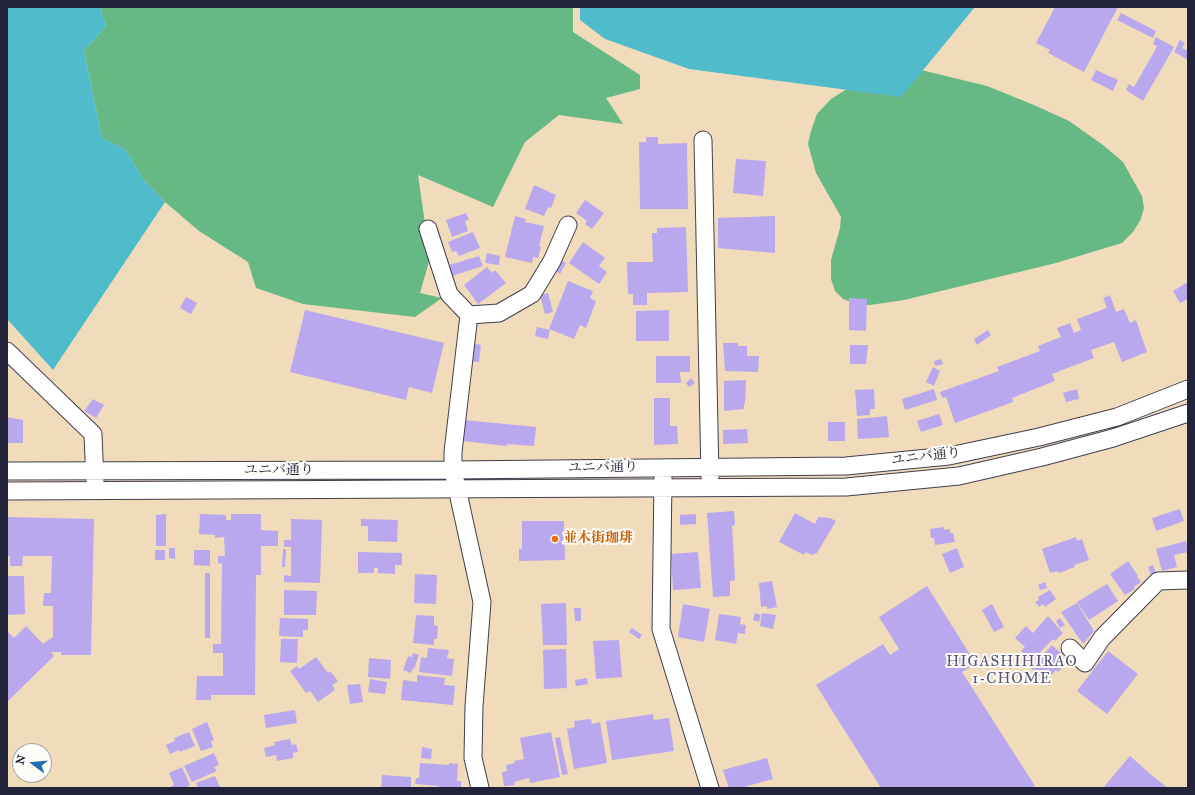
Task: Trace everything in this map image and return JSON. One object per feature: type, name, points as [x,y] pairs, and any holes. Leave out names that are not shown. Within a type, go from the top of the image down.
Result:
[{"type":"street","points":[[702,140],[709,467],[711,488]]},
{"type":"street","points":[[428,229],[448,294],[469,315],[499,313],[532,294],[552,261],[568,225]]},
{"type":"street","points":[[469,315],[453,452],[453,470],[482,602],[474,706],[474,758],[480,788]]},
{"type":"street","points":[[7,351],[93,434],[95,491]]},
{"type":"street","name":"ユニバ通り","points":[[7,471],[453,470],[846,466],[949,456],[1039,437],[1117,417],[1188,389]]},
{"type":"street","name":"ユニバ通り","points":[[7,491],[846,487],[959,476],[1042,457],[1113,438],[1188,413]]},
{"type":"street","points":[[663,468],[660,630],[710,788]]},
{"type":"street","points":[[1070,648],[1085,663],[1102,638],[1158,581],[1188,580]]},
{"type":"green space","points":[[100,7],[573,7],[573,32],[640,75],[640,89],[606,98],[623,124],[559,115],[525,142],[493,207],[418,175],[430,258],[420,293],[442,298],[415,317],[303,304],[256,288],[248,262],[199,231],[165,202],[143,179],[125,149],[102,138],[84,51],[106,26]]},
{"type":"green space","points":[[917,69],[987,86],[1034,105],[1069,121],[1103,145],[1123,162],[1142,196],[1144,208],[1141,219],[1133,232],[1122,243],[1056,263],[904,300],[870,305],[857,304],[843,299],[835,291],[831,279],[831,260],[840,228],[841,217],[816,173],[808,144],[811,131],[817,114],[831,99],[869,75]]},
{"type":"water","points":[[7,7],[100,7],[106,26],[84,51],[102,138],[125,149],[143,179],[165,202],[53,370],[7,319]]},
{"type":"water","points":[[580,7],[975,7],[901,97],[689,69],[605,39],[580,20]]},
{"type":"building","points":[[1055,7],[1118,7],[1084,72],[1048,53],[1050,50],[1036,43]]},
{"type":"building","points":[[1121,13],[1156,31],[1153,38],[1117,20]]},
{"type":"building","points":[[1156,37],[1174,47],[1143,101],[1126,90],[1129,84],[1134,87],[1154,52],[1157,46],[1153,44]]},
{"type":"building","points":[[1180,40],[1185,43],[1182,48],[1188,51],[1188,60],[1174,52]]},
{"type":"building","points":[[1096,70],[1118,80],[1113,91],[1091,80]]},
{"type":"building","points":[[646,137],[658,137],[658,144],[687,143],[688,209],[640,209],[639,142],[646,142]]},
{"type":"building","points":[[736,159],[766,161],[763,196],[733,193]]},
{"type":"building","points":[[534,185],[556,195],[551,208],[548,207],[544,216],[525,209]]},
{"type":"building","points":[[585,200],[604,213],[592,229],[585,224],[587,221],[576,213]]},
{"type":"building","points":[[466,213],[469,220],[465,221],[468,231],[452,237],[446,220]]},
{"type":"building","points":[[515,216],[526,219],[525,222],[544,226],[539,246],[541,247],[538,258],[533,257],[532,263],[505,257]]},
{"type":"building","points":[[775,216],[775,253],[718,248],[718,218]]},
{"type":"building","points":[[686,227],[688,292],[647,293],[647,305],[633,305],[633,294],[628,294],[627,262],[653,262],[652,233],[657,233],[657,228]]},
{"type":"building","points":[[473,232],[480,248],[459,256],[456,251],[452,252],[448,242]]},
{"type":"building","points":[[583,242],[605,258],[599,266],[607,272],[599,284],[569,263]]},
{"type":"building","points":[[487,253],[500,256],[499,265],[485,263]]},
{"type":"building","points":[[479,256],[483,266],[452,276],[449,265]]},
{"type":"building","points":[[560,259],[566,263],[560,274],[553,269]]},
{"type":"building","points":[[487,267],[492,273],[495,270],[506,283],[478,304],[464,285]]},
{"type":"building","points":[[568,281],[593,291],[590,298],[596,301],[586,328],[580,325],[574,339],[549,329]]},
{"type":"building","points":[[1188,282],[1188,299],[1180,303],[1173,291]]},
{"type":"building","points":[[548,293],[553,312],[545,314],[540,295]]},
{"type":"building","points":[[1110,295],[1116,312],[1124,309],[1130,323],[1136,320],[1147,352],[1122,362],[1114,342],[1091,350],[1094,358],[1052,374],[1055,381],[1012,398],[1013,402],[955,423],[946,397],[942,398],[940,392],[999,371],[997,367],[1040,351],[1038,346],[1061,337],[1057,328],[1070,323],[1074,333],[1081,330],[1077,319],[1107,308],[1103,298]]},
{"type":"building","points":[[186,297],[197,303],[191,314],[180,308]]},
{"type":"building","points":[[849,298],[867,299],[866,331],[849,330]]},
{"type":"building","points":[[305,310],[444,343],[432,393],[409,387],[406,400],[290,372]]},
{"type":"building","points":[[669,310],[669,341],[636,341],[636,311]]},
{"type":"building","points":[[537,327],[550,330],[548,339],[535,336]]},
{"type":"building","points":[[988,330],[991,335],[977,345],[974,339]]},
{"type":"building","points":[[472,343],[481,345],[479,362],[469,361]]},
{"type":"building","points":[[723,343],[738,343],[738,346],[747,346],[747,356],[759,356],[758,372],[725,371]]},
{"type":"building","points":[[850,345],[868,345],[866,364],[850,364]]},
{"type":"building","points":[[656,356],[690,356],[690,372],[680,372],[681,383],[656,383]]},
{"type":"building","points":[[941,359],[943,364],[935,366],[934,361]]},
{"type":"building","points":[[933,367],[940,371],[934,386],[926,382]]},
{"type":"building","points":[[691,378],[695,383],[689,387],[686,383]]},
{"type":"building","points":[[746,380],[744,409],[724,411],[724,381]]},
{"type":"building","points":[[874,389],[875,409],[870,409],[870,415],[857,416],[855,390]]},
{"type":"building","points":[[934,389],[937,400],[905,410],[902,399]]},
{"type":"building","points":[[1077,389],[1079,399],[1066,402],[1063,393]]},
{"type":"building","points":[[654,398],[670,398],[670,426],[677,426],[678,444],[654,445]]},
{"type":"building","points":[[93,399],[104,405],[96,418],[84,411]]},
{"type":"building","points":[[939,414],[943,425],[921,432],[917,421]]},
{"type":"building","points":[[887,416],[889,437],[858,439],[857,419]]},
{"type":"building","points":[[7,417],[23,420],[23,443],[7,443]]},
{"type":"building","points":[[464,420],[536,427],[534,446],[507,444],[507,446],[462,441]]},
{"type":"building","points":[[828,422],[845,422],[845,441],[828,441]]},
{"type":"building","points":[[747,429],[748,443],[723,444],[723,430]]},
{"type":"building","points":[[1180,509],[1184,521],[1156,531],[1152,518]]},
{"type":"building","points":[[734,511],[735,525],[732,526],[735,580],[730,581],[730,596],[713,597],[707,513]]},
{"type":"building","points":[[795,513],[815,524],[818,517],[830,518],[836,521],[817,553],[812,555],[806,552],[804,555],[779,542]]},
{"type":"building","points":[[166,514],[166,546],[156,546],[156,515]]},
{"type":"building","points":[[200,514],[226,515],[226,520],[231,520],[231,514],[261,514],[261,530],[278,531],[278,546],[261,546],[261,575],[256,575],[255,695],[211,695],[211,700],[196,700],[197,676],[223,676],[223,653],[213,653],[213,644],[221,644],[222,564],[218,563],[218,556],[225,556],[224,537],[215,538],[215,535],[199,534]]},
{"type":"building","points":[[696,514],[696,524],[680,525],[680,515]]},
{"type":"building","points":[[7,517],[94,519],[91,655],[61,655],[61,652],[51,652],[54,656],[7,702],[7,633],[8,632],[14,638],[26,626],[43,644],[53,637],[53,606],[43,606],[44,593],[51,593],[52,556],[23,556],[22,566],[10,566],[10,556],[7,556]]},
{"type":"building","points":[[291,519],[322,520],[320,583],[284,582],[284,575],[291,576],[291,547],[284,547],[284,540],[291,540]]},
{"type":"building","points":[[361,519],[398,520],[397,542],[368,541],[368,526],[361,526]]},
{"type":"building","points":[[522,521],[564,521],[565,560],[519,561],[519,549],[522,549]]},
{"type":"building","points":[[944,527],[944,530],[950,529],[950,533],[953,533],[955,542],[935,545],[934,538],[931,538],[930,529]]},
{"type":"building","points":[[1076,537],[1077,541],[1082,539],[1089,560],[1074,565],[1075,567],[1059,573],[1058,571],[1050,573],[1042,549]]},
{"type":"building","points":[[1186,541],[1188,552],[1174,555],[1177,567],[1162,571],[1156,549]]},
{"type":"building","points":[[169,548],[175,548],[175,559],[169,558]]},
{"type":"building","points":[[957,548],[964,567],[950,573],[942,554]]},
{"type":"building","points":[[283,549],[286,549],[285,567],[282,567]]},
{"type":"building","points":[[155,550],[165,550],[165,560],[155,560]]},
{"type":"building","points":[[194,550],[210,550],[210,566],[194,565]]},
{"type":"building","points":[[358,552],[402,553],[402,565],[395,565],[395,574],[378,573],[378,568],[374,568],[374,573],[358,573]]},
{"type":"building","points":[[698,552],[701,588],[673,590],[671,554]]},
{"type":"building","points":[[1128,561],[1141,582],[1134,587],[1135,589],[1125,595],[1110,574]]},
{"type":"building","points":[[1153,565],[1157,576],[1152,577],[1148,567]]},
{"type":"building","points":[[205,573],[210,573],[210,638],[205,638]]},
{"type":"building","points":[[415,574],[437,575],[436,604],[414,603]]},
{"type":"building","points":[[7,576],[24,576],[25,614],[7,615]]},
{"type":"building","points":[[772,581],[777,607],[767,609],[767,606],[761,607],[759,583]]},
{"type":"building","points":[[1045,582],[1047,588],[1040,590],[1038,585]]},
{"type":"building","points":[[1107,584],[1118,601],[1089,620],[1077,602]]},
{"type":"building","points":[[927,586],[976,664],[962,672],[1035,786],[1032,788],[881,788],[816,685],[883,644],[890,655],[899,649],[879,617]]},
{"type":"building","points":[[284,590],[317,591],[316,615],[284,615]]},
{"type":"building","points":[[1050,590],[1056,599],[1045,607],[1043,604],[1039,607],[1035,602],[1039,600],[1038,597]]},
{"type":"building","points":[[566,603],[567,645],[543,645],[541,604]]},
{"type":"building","points":[[1077,603],[1094,631],[1083,644],[1061,612]]},
{"type":"building","points":[[683,604],[710,609],[704,642],[678,637]]},
{"type":"building","points":[[992,604],[1004,627],[994,632],[982,610]]},
{"type":"building","points":[[574,608],[581,608],[581,621],[575,621]]},
{"type":"building","points":[[755,613],[761,615],[759,622],[753,620]]},
{"type":"building","points":[[762,613],[776,615],[773,629],[760,626]]},
{"type":"building","points":[[719,614],[741,617],[740,624],[746,625],[745,634],[738,633],[736,644],[715,640]]},
{"type":"building","points":[[416,615],[434,616],[434,625],[438,626],[437,639],[434,639],[434,645],[413,643]]},
{"type":"building","points":[[1048,616],[1063,633],[1055,641],[1053,639],[1032,661],[1021,651],[1025,647],[1015,638],[1026,626],[1033,633]]},
{"type":"building","points":[[280,618],[308,619],[308,630],[303,630],[303,637],[279,636]]},
{"type":"building","points":[[1060,618],[1065,625],[1060,628],[1056,621]]},
{"type":"building","points":[[632,628],[642,635],[639,639],[629,632]]},
{"type":"building","points":[[281,639],[298,639],[297,663],[280,662]]},
{"type":"building","points":[[619,640],[622,677],[596,679],[593,641]]},
{"type":"building","points":[[1052,645],[1061,653],[1058,656],[1065,664],[1058,672],[1056,670],[1046,681],[1031,668]]},
{"type":"building","points":[[428,648],[449,650],[447,658],[454,659],[452,676],[419,672],[421,657],[427,658]]},
{"type":"building","points":[[566,649],[567,688],[544,689],[543,650]]},
{"type":"building","points":[[1108,651],[1138,674],[1107,714],[1077,691]]},
{"type":"building","points":[[413,653],[419,655],[411,673],[403,670],[408,656],[412,657]]},
{"type":"building","points":[[316,657],[328,673],[330,671],[338,681],[332,685],[335,690],[318,702],[310,691],[306,693],[290,671],[297,666],[299,669]]},
{"type":"building","points":[[369,658],[391,660],[390,679],[368,677]]},
{"type":"building","points":[[417,675],[445,678],[444,685],[455,686],[453,705],[401,700],[403,680],[417,682]]},
{"type":"building","points":[[587,678],[588,684],[576,686],[575,680]]},
{"type":"building","points":[[370,679],[387,682],[385,694],[368,692]]},
{"type":"building","points":[[360,684],[363,702],[350,704],[347,685]]},
{"type":"building","points":[[295,710],[297,723],[266,728],[264,715]]},
{"type":"building","points":[[653,714],[654,720],[669,718],[674,751],[612,760],[606,721]]},
{"type":"building","points":[[591,719],[592,724],[600,722],[607,763],[574,769],[567,729],[575,727],[574,721]]},
{"type":"building","points":[[207,722],[214,740],[211,741],[213,747],[201,751],[192,729]]},
{"type":"building","points":[[189,732],[195,746],[170,754],[166,745],[175,741],[174,738]]},
{"type":"building","points":[[551,732],[560,777],[530,783],[529,778],[514,782],[515,785],[504,786],[502,772],[507,771],[506,765],[515,763],[514,761],[524,759],[520,738]]},
{"type":"building","points":[[560,737],[568,774],[562,775],[555,738]]},
{"type":"building","points":[[290,739],[292,745],[296,744],[298,752],[293,753],[293,758],[277,761],[276,755],[266,757],[264,748],[275,745],[274,742]]},
{"type":"building","points":[[422,747],[432,749],[431,759],[421,758]]},
{"type":"building","points":[[214,753],[219,765],[214,767],[217,771],[192,782],[184,766]]},
{"type":"building","points":[[1130,756],[1155,778],[1168,788],[1103,788]]},
{"type":"building","points":[[767,758],[773,779],[740,788],[729,788],[723,770]]},
{"type":"building","points":[[420,763],[449,765],[449,763],[458,764],[457,781],[461,781],[461,788],[439,788],[439,786],[415,784],[416,778],[419,778]]},
{"type":"building","points":[[182,767],[190,785],[188,786],[189,788],[172,788],[171,786],[174,785],[169,773]]},
{"type":"building","points":[[382,775],[411,777],[411,788],[381,788]]},
{"type":"building","points":[[215,776],[220,787],[198,788],[196,783]]},
{"type":"place","name":"並木街珈琲","points":[[555,539]]},
{"type":"district","name":"HIGASHIHIRAO 1-CHOME","points":[[1012,670]]}]
